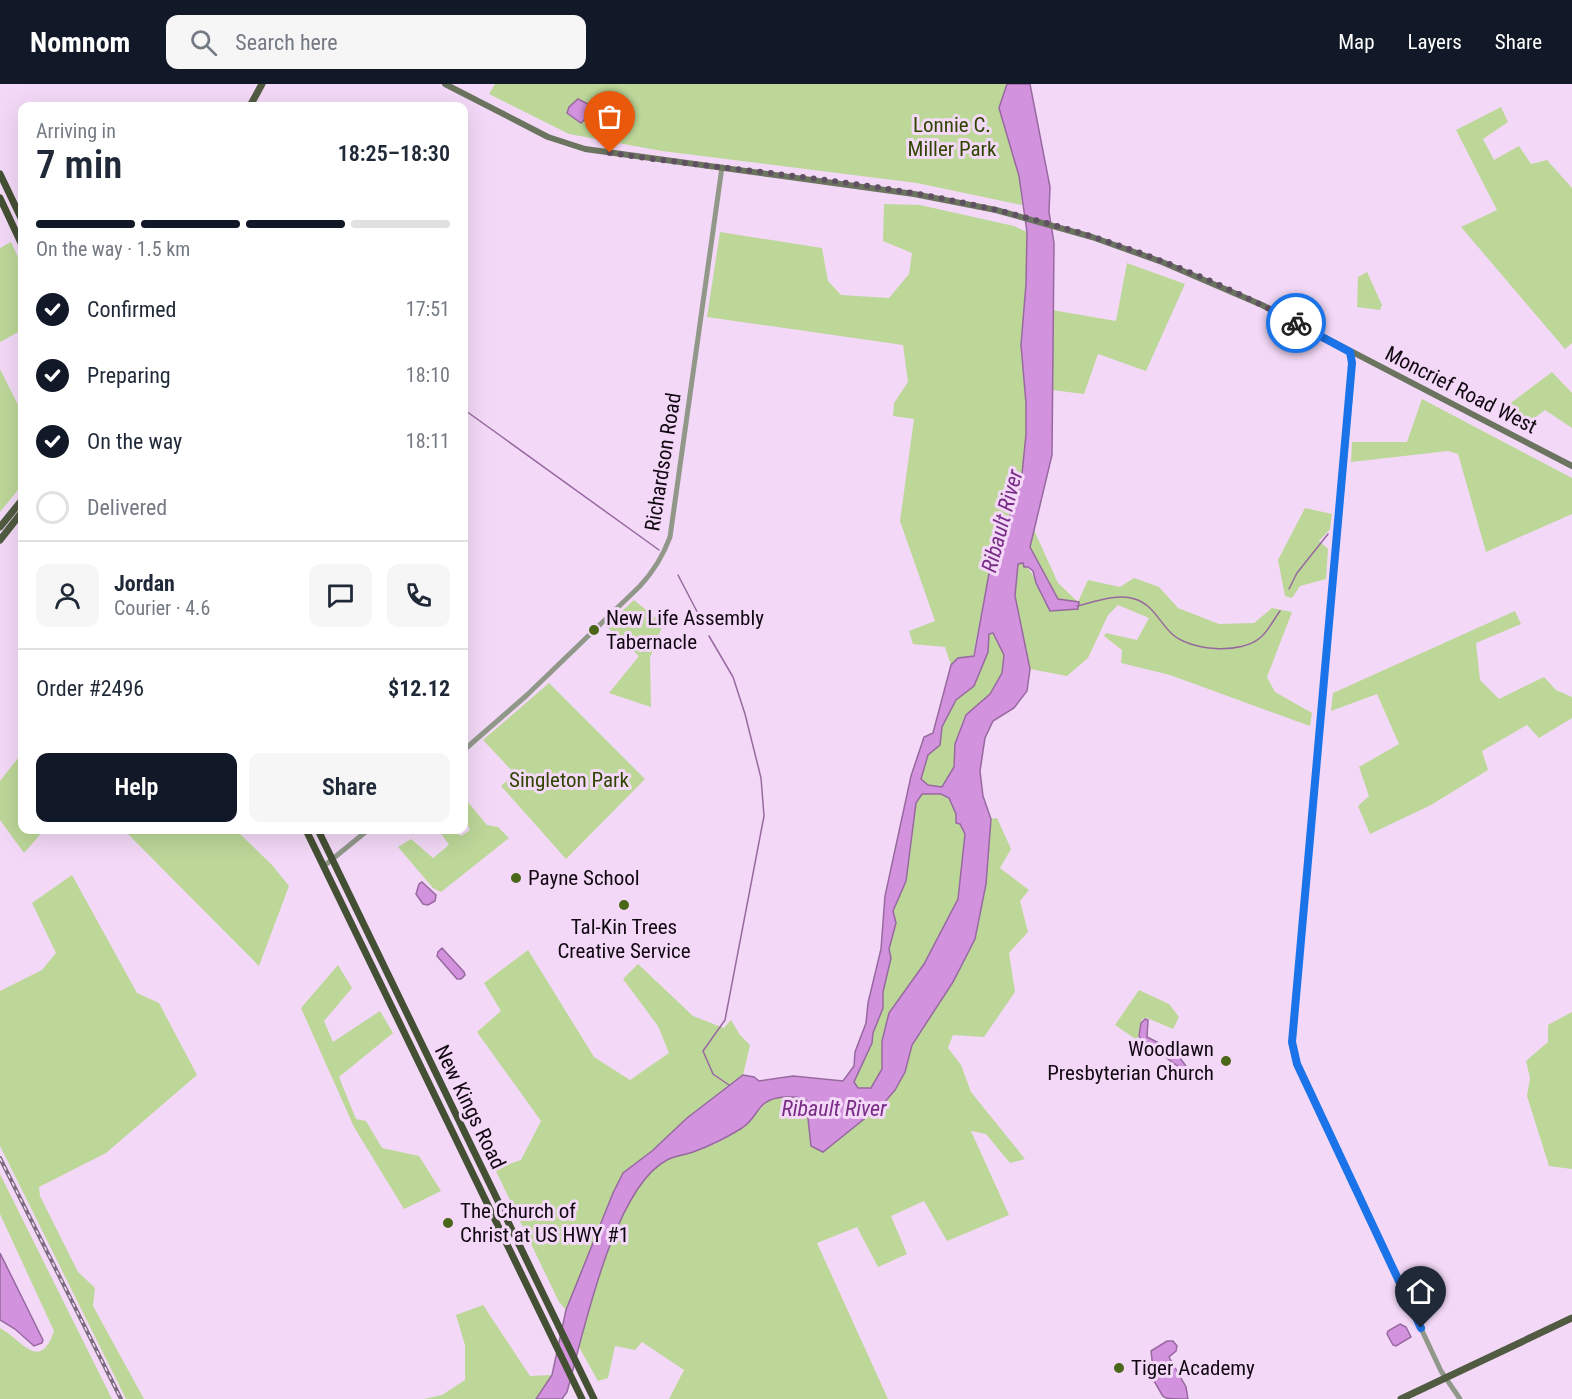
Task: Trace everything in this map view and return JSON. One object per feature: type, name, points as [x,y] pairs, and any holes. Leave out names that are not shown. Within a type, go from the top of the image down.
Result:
[{"type":"highway","points":[[0,174],[18,212]]},
{"type":"highway","points":[[0,198],[18,236]]},
{"type":"highway","name":"New Kings Road","points":[[308,834],[582,1399]]},
{"type":"highway","name":"New Kings Road","points":[[320,834],[594,1399]]},
{"type":"main road","points":[[252,102],[262,84]]},
{"type":"main road","name":"Moncrief Road West","points":[[445,84],[528,128],[573,146],[960,202],[1059,227],[1127,249],[1230,290],[1572,466]]},
{"type":"main road","points":[[0,527],[18,505]]},
{"type":"main road","points":[[0,540],[18,517]]},
{"type":"main road","points":[[1401,1399],[1572,1318]]},
{"type":"street","name":"Richardson Road","points":[[468,747],[527,695],[640,586],[653,572],[665,550],[673,519],[722,167]]},
{"type":"street","points":[[1350,352],[1351,388],[1292,1042],[1297,1064],[1445,1378],[1460,1399]]},
{"type":"street","points":[[324,866],[363,834]]},
{"type":"green space","name":"Lonnie C. Miller Park","points":[[495,84],[1007,84],[999,108],[1019,176],[1022,205],[917,183],[662,151],[569,134],[489,94]]},
{"type":"green space","points":[[1501,107],[1508,122],[1483,139],[1494,160],[1519,146],[1531,164],[1547,160],[1572,188],[1572,343],[1565,349],[1461,227],[1497,210],[1456,130]]},
{"type":"green space","points":[[884,204],[920,205],[1014,226],[1027,232],[1021,345],[1026,403],[1022,474],[1008,521],[992,557],[973,656],[958,658],[951,665],[945,647],[913,644],[909,631],[935,621],[900,521],[914,419],[893,416],[894,403],[908,382],[903,345],[707,317],[720,232],[822,248],[828,281],[841,295],[889,298],[909,274],[912,253],[883,241]]},
{"type":"green space","points":[[11,242],[18,257],[18,332],[0,342],[0,248]]},
{"type":"green space","points":[[1127,263],[1185,284],[1146,371],[1098,354],[1084,394],[1052,390],[1052,310],[1116,321]]},
{"type":"green space","points":[[1367,272],[1382,305],[1380,310],[1357,307],[1358,277]]},
{"type":"green space","points":[[0,369],[18,405],[18,490],[0,512]]},
{"type":"green space","points":[[1552,372],[1572,393],[1572,428],[1545,410],[1524,426],[1500,411]]},
{"type":"green space","points":[[1422,399],[1572,478],[1572,514],[1486,552],[1458,454],[1448,451],[1351,462],[1352,442],[1407,442]]},
{"type":"green space","points":[[1305,508],[1332,514],[1330,529],[1319,541],[1328,549],[1326,579],[1300,586],[1292,598],[1285,596],[1278,560]]},
{"type":"green space","points":[[1034,530],[1058,583],[1078,602],[1058,600],[1030,547]]},
{"type":"green space","points":[[1023,563],[1032,573],[1050,611],[1078,602],[1088,580],[1120,587],[1134,578],[1159,587],[1178,608],[1219,624],[1254,623],[1272,608],[1292,612],[1267,677],[1275,692],[1312,713],[1310,726],[1170,675],[1121,663],[1122,650],[1104,636],[1106,633],[1137,640],[1149,618],[1118,605],[1108,615],[1088,658],[1067,676],[1030,669],[1016,602],[1018,564]]},
{"type":"green space","points":[[634,600],[663,624],[650,658],[651,707],[609,693],[639,656],[606,626]]},
{"type":"green space","points":[[1515,611],[1521,624],[1476,643],[1480,680],[1499,699],[1544,677],[1556,690],[1572,697],[1572,718],[1539,738],[1527,725],[1482,751],[1488,770],[1431,805],[1370,834],[1358,806],[1369,796],[1359,767],[1399,744],[1377,694],[1331,711],[1333,693]]},
{"type":"green space","points":[[993,633],[1004,655],[1002,673],[990,694],[965,715],[955,743],[954,767],[942,787],[928,785],[921,779],[928,755],[940,745],[942,728],[956,700],[974,686],[988,652],[989,634]]},
{"type":"green space","name":"Singleton Park","points":[[549,683],[645,779],[566,859],[501,786],[515,774],[483,740]]},
{"type":"green space","points":[[18,758],[18,834],[41,834],[24,853],[0,820],[0,781]]},
{"type":"green space","points":[[922,794],[941,794],[949,798],[956,814],[956,823],[960,824],[965,834],[958,899],[924,964],[889,1013],[882,1041],[882,1069],[871,1089],[858,1088],[854,1082],[872,1043],[873,1033],[883,1008],[883,992],[891,958],[889,949],[896,923],[893,911],[906,881],[916,803]]},
{"type":"green space","points":[[468,802],[487,825],[498,827],[509,838],[441,892],[433,888],[398,847],[411,839],[433,858],[449,845],[442,834],[461,836],[468,834],[470,830]]},
{"type":"green space","points":[[997,818],[1011,849],[1000,868],[1029,890],[1020,901],[1028,932],[1009,953],[1015,992],[984,1037],[953,1035],[948,1048],[961,1065],[971,1092],[1025,1159],[1010,1163],[986,1134],[971,1131],[1009,1215],[947,1241],[924,1201],[891,1216],[907,1254],[878,1267],[857,1227],[817,1243],[888,1399],[669,1399],[684,1370],[642,1342],[635,1350],[615,1346],[608,1378],[598,1381],[579,1347],[610,1244],[636,1192],[651,1172],[667,1160],[709,1146],[731,1135],[746,1124],[771,1098],[799,1096],[806,1100],[811,1146],[823,1152],[884,1103],[895,1090],[905,1072],[912,1045],[953,982],[986,884],[991,819]]},
{"type":"green space","points":[[128,834],[240,834],[272,865],[289,886],[259,966]]},
{"type":"green space","points":[[72,875],[137,993],[159,1003],[197,1075],[106,1153],[39,1187],[40,1196],[78,1272],[95,1288],[93,1306],[144,1399],[126,1399],[0,1146],[0,991],[42,970],[56,953],[32,903]]},
{"type":"green space","points":[[528,950],[594,1057],[630,1080],[669,1053],[658,1026],[623,979],[638,964],[693,1016],[724,1028],[731,1020],[740,1035],[750,1045],[743,1075],[687,1118],[652,1151],[623,1173],[566,1310],[559,1302],[495,1169],[521,1160],[541,1121],[477,1032],[501,1011],[484,983]]},
{"type":"green space","points":[[338,965],[352,988],[324,1021],[333,1042],[380,1011],[393,1033],[339,1077],[356,1119],[366,1121],[382,1148],[419,1156],[441,1191],[404,1209],[354,1127],[301,1008]]},
{"type":"green space","points":[[1139,990],[1169,1004],[1179,1017],[1173,1029],[1147,1018],[1142,1019],[1137,1040],[1115,1025]]},
{"type":"green space","points":[[1572,1012],[1572,1169],[1549,1166],[1527,1096],[1530,1078],[1526,1061],[1548,1042],[1548,1025]]},
{"type":"green space","points":[[0,1174],[112,1399],[0,1399],[0,1328],[30,1350],[37,1352],[43,1350],[49,1343],[54,1331],[0,1214]]},
{"type":"green space","points":[[483,1305],[530,1376],[552,1375],[536,1399],[424,1399],[442,1395],[465,1380],[465,1345],[456,1315]]},
{"type":"water","name":"Ribault River","points":[[1007,84],[1030,84],[1050,187],[1049,212],[1054,243],[1052,455],[1030,547],[1058,599],[1079,602],[1078,609],[1050,611],[1036,583],[1033,571],[1024,567],[1023,563],[1018,564],[1015,596],[1030,669],[1027,691],[1014,708],[993,721],[985,738],[980,771],[983,796],[991,819],[986,884],[975,939],[953,982],[912,1045],[905,1072],[895,1090],[884,1103],[823,1152],[811,1146],[806,1100],[798,1097],[775,1098],[763,1105],[748,1123],[736,1132],[706,1147],[667,1160],[648,1176],[631,1200],[603,1265],[567,1392],[562,1399],[536,1399],[552,1375],[566,1310],[623,1173],[652,1151],[687,1118],[743,1075],[754,1077],[759,1081],[793,1076],[843,1081],[854,1066],[855,1052],[866,1023],[868,1003],[881,949],[885,896],[911,776],[924,737],[933,733],[951,665],[958,658],[974,656],[992,557],[1008,521],[1022,474],[1026,403],[1021,345],[1027,232],[1019,176],[999,108]],"holes":[[[993,633],[1004,655],[1002,673],[990,694],[966,715],[955,744],[954,767],[942,787],[928,785],[921,779],[928,755],[940,745],[942,727],[956,700],[974,686],[988,652],[989,634]],[[922,794],[941,794],[949,798],[956,814],[956,823],[960,824],[965,834],[958,899],[924,964],[889,1013],[882,1041],[882,1069],[871,1088],[858,1088],[854,1082],[872,1043],[873,1033],[883,1008],[883,992],[891,958],[889,949],[896,923],[893,911],[906,881],[916,803]]]},
{"type":"water","points":[[578,99],[592,106],[581,123],[567,113],[569,107]]},
{"type":"water","points":[[422,882],[436,895],[435,901],[428,905],[423,904],[416,894]]},
{"type":"water","points":[[442,948],[464,972],[465,975],[461,979],[457,979],[437,956]]},
{"type":"water","points":[[1145,1019],[1148,1020],[1147,1037],[1175,1051],[1191,1076],[1141,1039],[1139,1036],[1141,1023]]},
{"type":"water","points":[[0,1253],[43,1340],[42,1343],[34,1346],[15,1329],[0,1320]]},
{"type":"water","points":[[1400,1324],[1406,1327],[1411,1337],[1396,1346],[1387,1334]]},
{"type":"water","points":[[1167,1341],[1173,1341],[1177,1346],[1176,1351],[1169,1357],[1186,1387],[1188,1399],[1166,1398],[1151,1377],[1153,1368],[1151,1351]]},
{"type":"waterway","points":[[468,412],[659,550]]},
{"type":"waterway","points":[[1289,589],[1297,573],[1328,534]]},
{"type":"waterway","points":[[678,575],[704,625]]},
{"type":"waterway","points":[[1077,606],[1121,597],[1135,599],[1151,609],[1179,639],[1202,647],[1216,648],[1252,643],[1264,634],[1280,611]]},
{"type":"waterway","points":[[709,636],[733,677],[745,714],[761,778],[764,816],[725,1020],[703,1051],[713,1074],[729,1085]]},
{"type":"railway","points":[[0,1158],[121,1399]]},
{"type":"way so far","points":[[610,153],[874,188],[996,210],[1092,237],[1153,258],[1230,290],[1296,323]]},
{"type":"place","name":"New Life Assembly Tabernacle","points":[[594,630]]},
{"type":"place","name":"Payne School","points":[[516,878]]},
{"type":"place","name":"Tal-Kin Trees Creative Service","points":[[624,905]]},
{"type":"place","name":"Woodlawn Presbyterian Church","points":[[1226,1061]]},
{"type":"place","name":"The Church of Christ at US HWY #1","points":[[448,1223]]},
{"type":"place","name":"Tiger Academy","points":[[1119,1368]]},
{"type":"route","points":[[1296,323],[1350,352],[1352,363],[1292,1042],[1293,1053],[1421,1328]]}]
